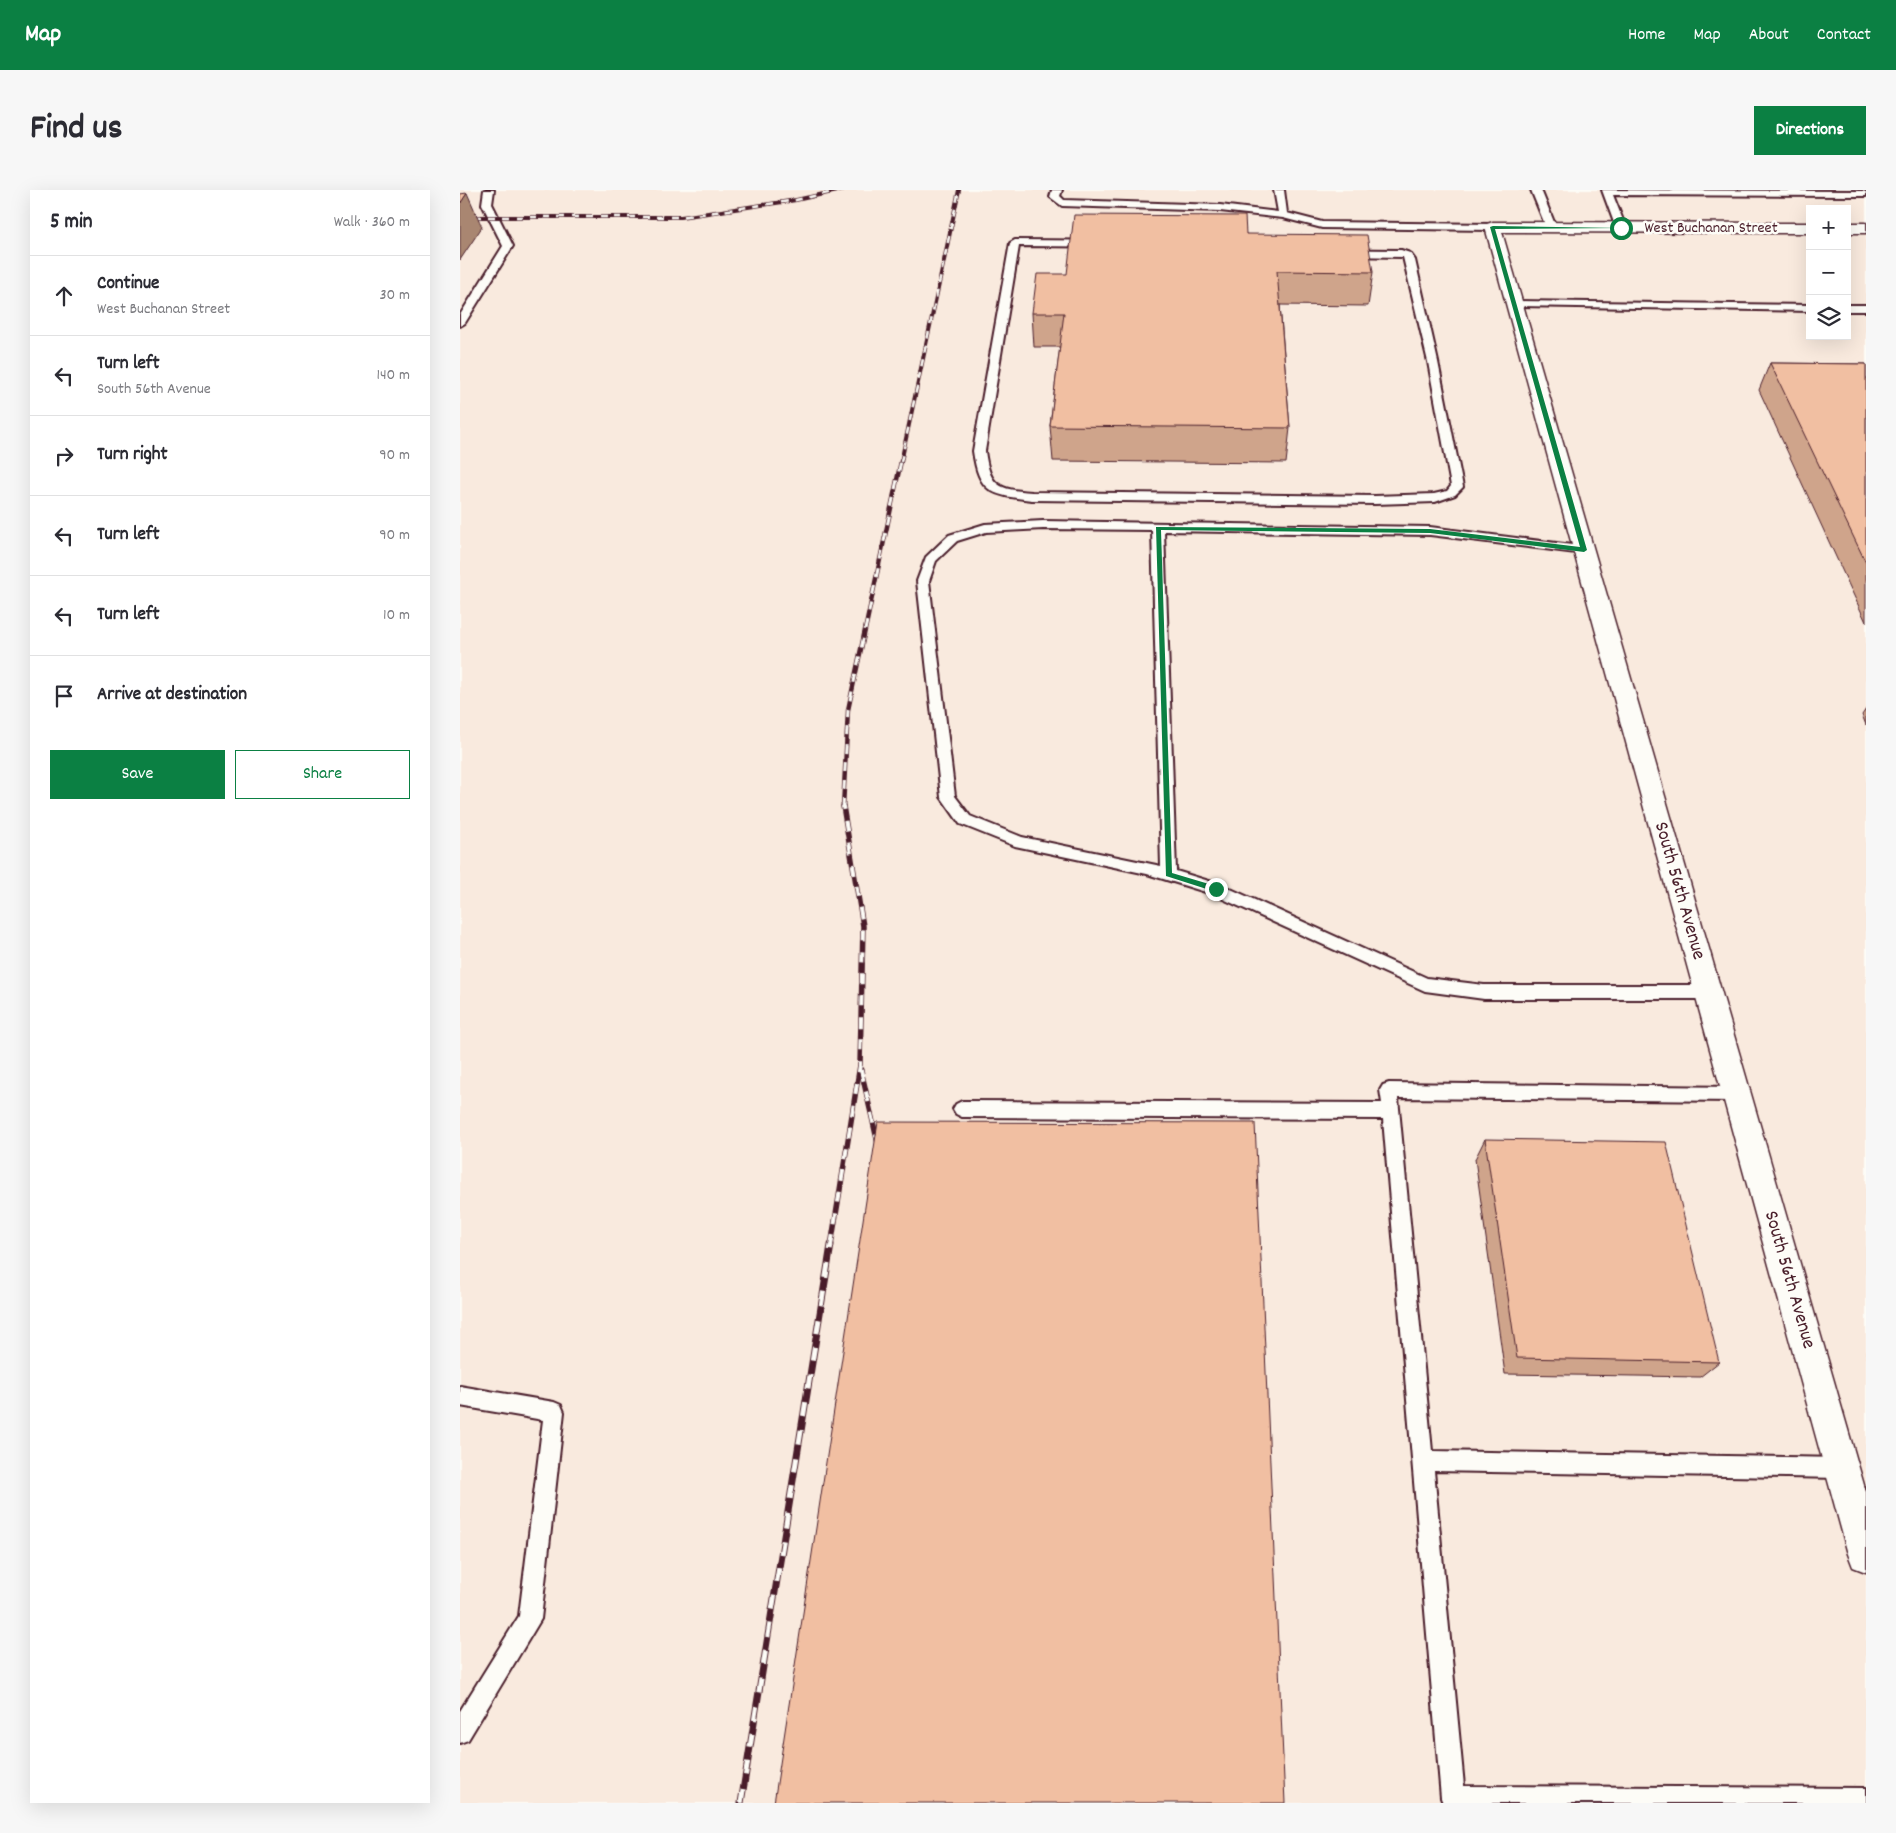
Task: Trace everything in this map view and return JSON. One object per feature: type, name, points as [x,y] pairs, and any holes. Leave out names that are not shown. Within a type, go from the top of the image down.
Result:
[{"type":"street","name":"West Buchanan Street","points":[[1493,227],[1806,228]]},
{"type":"street","name":"South 56th Avenue","points":[[1493,227],[1866,1554]]},
{"type":"street","points":[[1851,228],[1866,228]]},
{"type":"lane","points":[[460,323],[508,246],[487,204],[489,190]]},
{"type":"lane","points":[[1056,190],[1055,197],[1062,203],[1220,208],[1283,215],[1322,225],[1493,227]]},
{"type":"lane","points":[[1279,190],[1283,215]]},
{"type":"lane","points":[[1536,190],[1551,227]]},
{"type":"lane","points":[[1621,228],[1607,191],[1863,194]]},
{"type":"lane","points":[[1015,243],[1275,245],[1288,252],[1400,253],[1407,256],[1410,260],[1433,362],[1457,487],[1452,493],[1435,498],[1376,500],[1032,496],[1010,494],[994,489],[981,474],[979,452],[1015,243]]},
{"type":"lane","points":[[1515,304],[1806,308]]},
{"type":"lane","points":[[1851,308],[1866,308]]},
{"type":"lane","points":[[1584,550],[1430,531],[1043,525],[985,528],[953,538],[930,560],[924,581],[948,798],[966,820],[1020,842],[1169,874],[1216,889],[1425,984],[1484,992],[1708,992]]},
{"type":"lane","points":[[1158,528],[1169,874]]},
{"type":"lane","points":[[1737,1094],[1388,1090],[1454,1800],[1866,1800]]},
{"type":"lane","points":[[962,1110],[1390,1112]]},
{"type":"lane","points":[[460,1396],[554,1412],[530,1619],[460,1732]]},
{"type":"lane","points":[[1423,1461],[1842,1468]]},
{"type":"shaded area","points":[[460,190],[1866,190],[1866,1803],[460,1803]]},
{"type":"building","points":[[467,193],[460,204],[460,194]]},
{"type":"building","points":[[1074,215],[1245,216],[1246,234],[1367,235],[1373,272],[1277,271],[1290,428],[1050,426],[1064,313],[1032,313],[1037,274],[1067,274]]},
{"type":"building","points":[[1770,363],[1866,364],[1866,563]]},
{"type":"building","points":[[878,1122],[1255,1123],[1285,1803],[774,1803]]},
{"type":"building","points":[[1485,1139],[1666,1142],[1719,1362],[1517,1358]]},
{"type":"railway","points":[[460,217],[681,217],[796,200],[842,190]]},
{"type":"railway","points":[[901,462],[959,190]]},
{"type":"railway","points":[[843,806],[848,710],[901,461]]},
{"type":"railway","points":[[831,1246],[860,1065],[863,926],[843,806]]},
{"type":"railway","points":[[861,1070],[879,1148]]},
{"type":"railway","points":[[741,1803],[831,1245]]},
{"type":"route","points":[[1216,889],[1169,874],[1158,528],[1430,531],[1584,550],[1493,227],[1621,228]]}]
